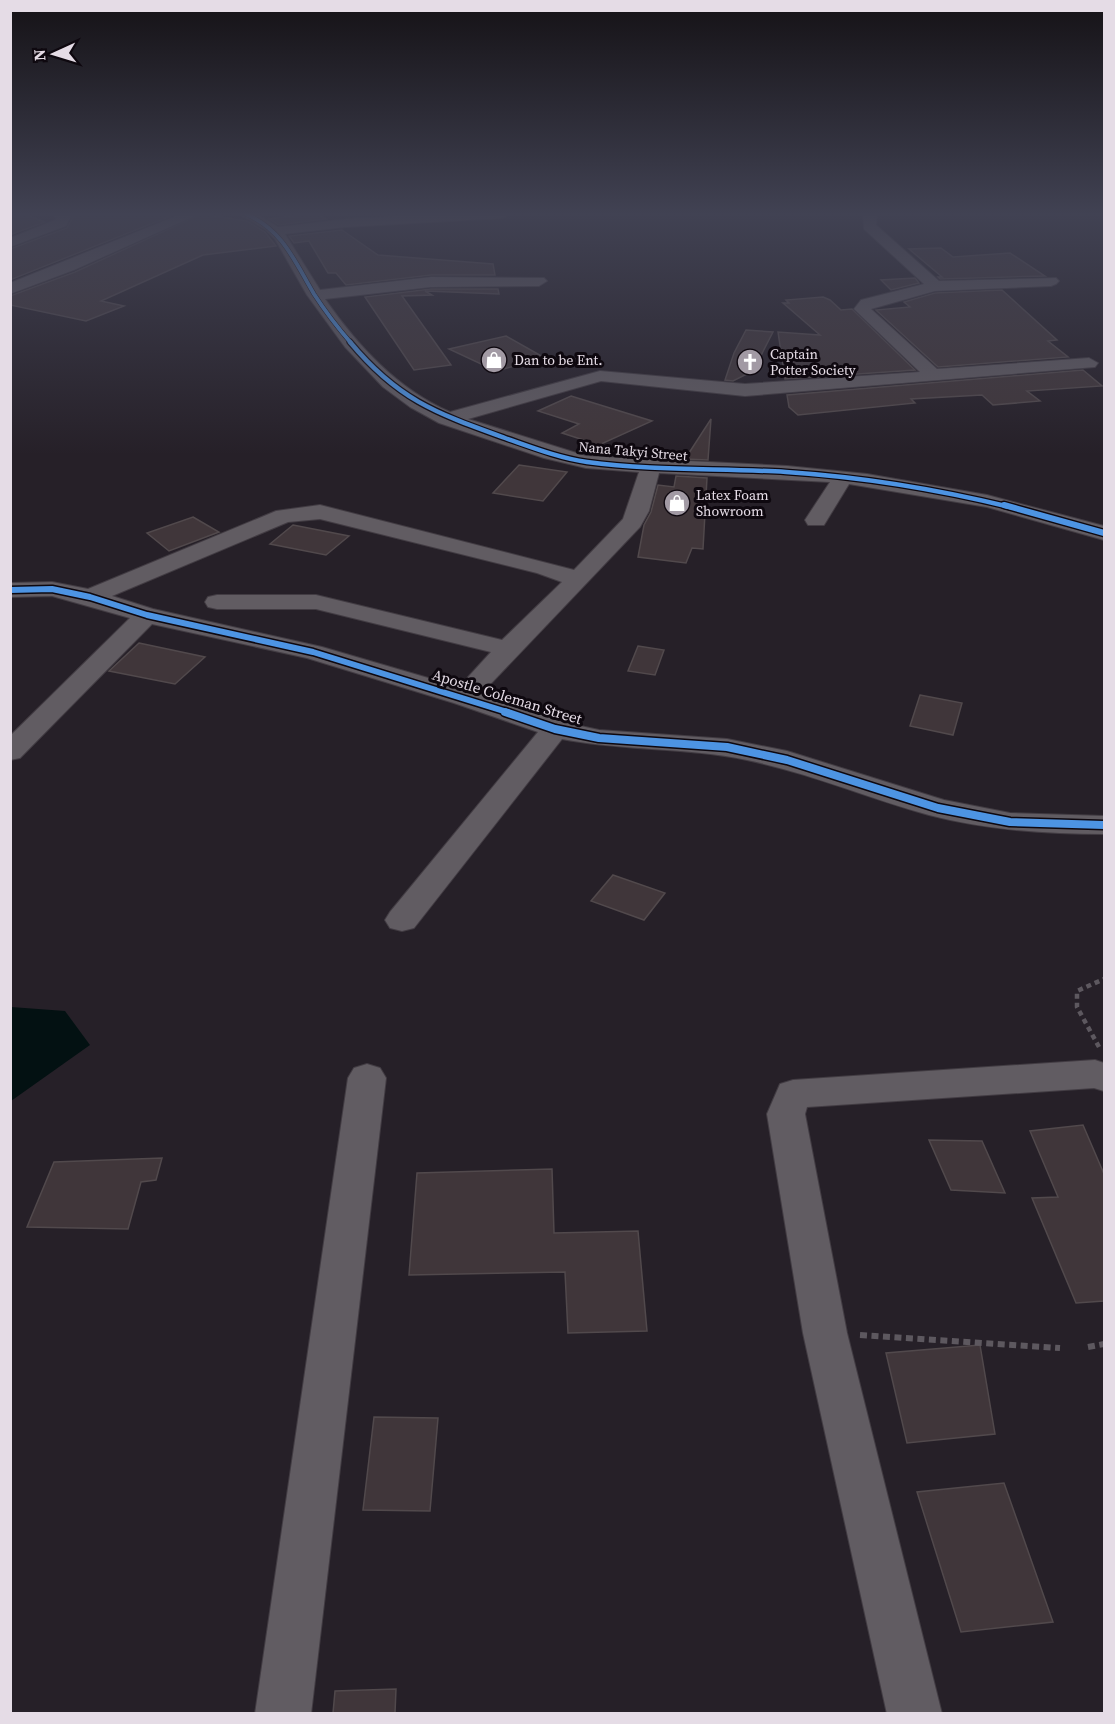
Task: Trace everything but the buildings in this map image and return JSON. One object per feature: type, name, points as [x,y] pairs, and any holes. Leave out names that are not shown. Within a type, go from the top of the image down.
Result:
[{"type":"street","points":[[315,295],[320,294]]},
{"type":"street","points":[[901,294],[867,303],[862,309],[932,375]]},
{"type":"street","name":"Nana Takyi Street","points":[[315,295],[375,370],[415,404],[446,419],[554,456],[586,462],[651,467],[786,472],[843,477],[969,497],[1026,510],[1104,533]]},
{"type":"street","points":[[446,419],[600,376],[745,390],[879,382],[932,375],[1089,363]]},
{"type":"street","points":[[464,697],[632,522],[651,467]]},
{"type":"street","points":[[816,520],[843,477]]},
{"type":"street","points":[[90,597],[284,516],[320,512],[545,568],[578,580]]},
{"type":"street","name":"Apostle Coleman Street","points":[[10,590],[52,590],[90,597],[147,615],[313,652],[464,697],[555,729],[599,738],[727,747],[787,760],[938,808],[1011,822],[1104,825]]},
{"type":"street","points":[[217,602],[316,602],[508,649]]},
{"type":"street","points":[[10,752],[147,615]]},
{"type":"street","points":[[402,920],[555,729]]},
{"type":"street","points":[[915,1713],[825,1333],[786,1114],[793,1094],[1095,1074],[1104,1077]]},
{"type":"street","points":[[283,1713],[367,1078]]},
{"type":"path","points":[[1104,979],[1077,991],[1077,1007],[1104,1057]]},
{"type":"path","points":[[825,1333],[1060,1348]]},
{"type":"path","points":[[1088,1347],[1104,1344]]},
{"type":"shaded area","points":[[11,1007],[65,1011],[90,1045],[11,1101]]},
{"type":"cycle path","points":[[315,294],[351,343],[375,370],[403,394],[430,410],[460,422],[562,457],[586,462],[636,466],[787,472],[867,480],[987,501],[1104,533]]},
{"type":"cycle path","points":[[10,590],[52,589],[90,597],[147,615],[313,652],[464,697],[555,729],[599,738],[727,747],[787,760],[938,808],[1010,822],[1104,825]]},
{"type":"place","name":"Dan to be Ent.","points":[[494,360]]},
{"type":"place","name":"Captain Potter Society","points":[[750,362]]},
{"type":"place","name":"Latex Foam Showroom","points":[[677,503]]}]
